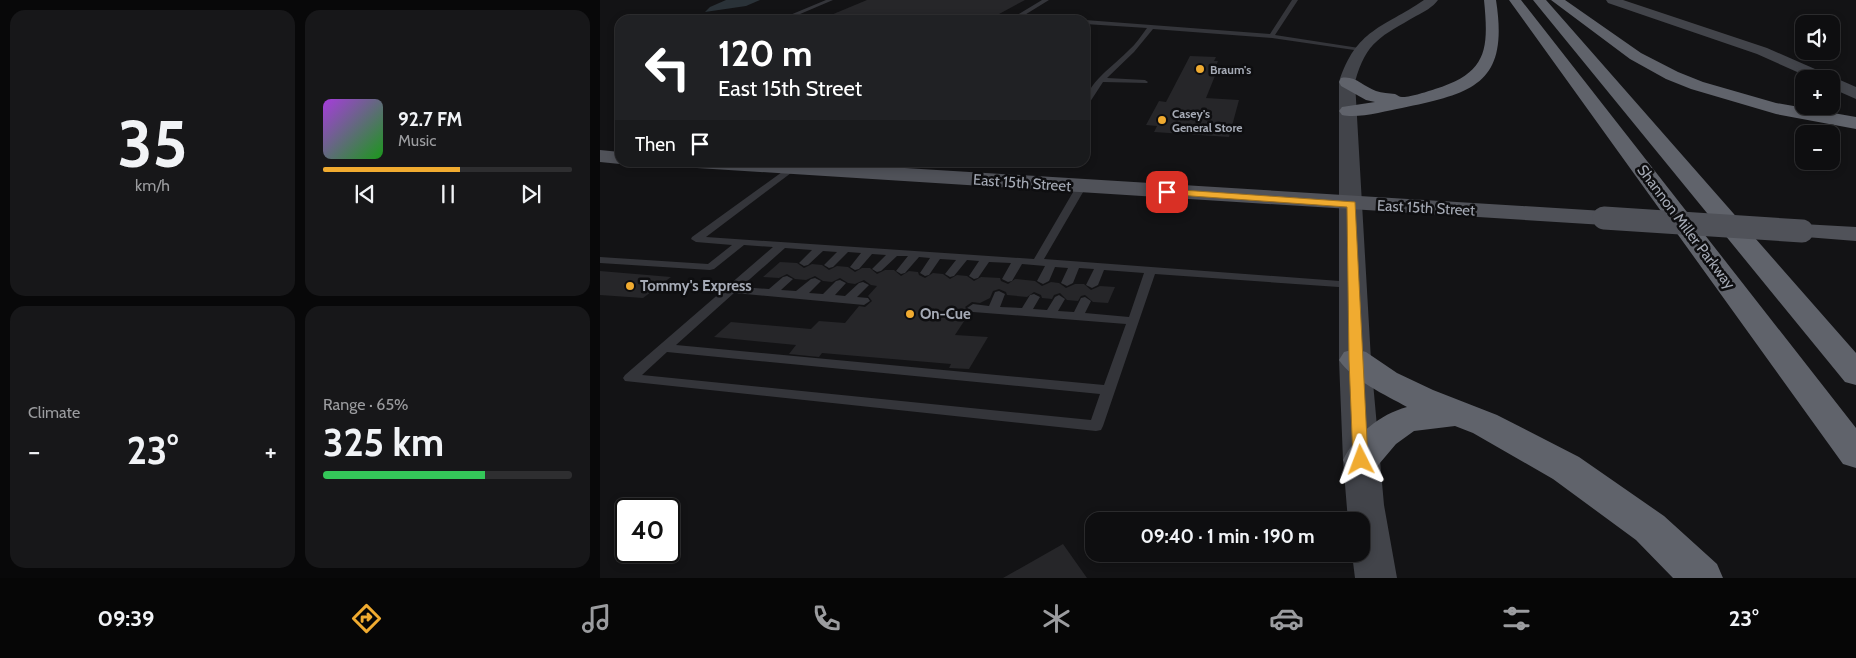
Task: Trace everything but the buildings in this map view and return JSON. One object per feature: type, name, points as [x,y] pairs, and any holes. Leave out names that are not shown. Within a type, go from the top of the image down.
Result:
[{"type":"highway","points":[[1348,111],[1415,99],[1454,88],[1480,74],[1492,42],[1493,22],[1490,0]]},
{"type":"highway","name":"Shannon Miller Parkway","points":[[1515,0],[1856,454]]},
{"type":"highway","name":"Shannon Miller Parkway","points":[[1539,0],[1856,374]]},
{"type":"highway","points":[[1557,0],[1624,48],[1646,62],[1679,78],[1741,99],[1856,123]]},
{"type":"highway","points":[[1347,82],[1372,96],[1386,99],[1415,99]]},
{"type":"highway","points":[[1355,360],[1386,381],[1421,398],[1485,424],[1566,468],[1650,528],[1702,578]]},
{"type":"highway","points":[[1361,460],[1387,430],[1408,420],[1431,414],[1460,414]]},
{"type":"main road","points":[[600,156],[615,158]]},
{"type":"main road","name":"East 15th Street","points":[[821,167],[1081,187],[1856,234]]},
{"type":"street","points":[[1376,578],[1365,504],[1355,360],[1347,82],[1350,68],[1359,50],[1376,33],[1416,12],[1432,0]]},
{"type":"street","points":[[1612,0],[1640,12],[1762,51],[1806,70]]},
{"type":"street","points":[[1840,86],[1856,94]]},
{"type":"lane","points":[[793,15],[830,0]]},
{"type":"lane","points":[[1019,15],[1046,0]]},
{"type":"lane","points":[[1272,36],[1272,32],[1295,0]]},
{"type":"lane","points":[[1090,22],[1272,36],[1359,50]]},
{"type":"lane","points":[[1090,96],[1101,80],[1132,51],[1151,27]]},
{"type":"lane","points":[[1101,80],[1145,82]]},
{"type":"lane","points":[[792,167],[696,239],[1353,285]]},
{"type":"lane","points":[[1037,262],[1081,187]]},
{"type":"lane","points":[[600,260],[710,267],[742,242]]},
{"type":"lane","points":[[782,245],[630,378],[1096,426],[1151,270]]},
{"type":"lane","points":[[804,263],[821,247]]},
{"type":"lane","points":[[830,265],[846,249]]},
{"type":"lane","points":[[855,267],[869,251]]},
{"type":"lane","points":[[877,269],[894,253]]},
{"type":"lane","points":[[901,271],[916,254]]},
{"type":"lane","points":[[925,272],[937,256]]},
{"type":"lane","points":[[950,274],[964,257]]},
{"type":"lane","points":[[974,276],[986,259]]},
{"type":"lane","points":[[1008,279],[1018,261]]},
{"type":"lane","points":[[1043,281],[1051,264]]},
{"type":"lane","points":[[1067,283],[1075,265]]},
{"type":"lane","points":[[1092,285],[1100,267]]},
{"type":"lane","points":[[772,292],[787,279]]},
{"type":"lane","points":[[799,295],[814,281]]},
{"type":"lane","points":[[826,297],[840,283]]},
{"type":"lane","points":[[848,299],[863,285]]},
{"type":"lane","points":[[731,289],[864,301]]},
{"type":"lane","points":[[992,309],[999,294]]},
{"type":"lane","points":[[1026,312],[1034,297]]},
{"type":"lane","points":[[1051,314],[1059,299]]},
{"type":"lane","points":[[1078,316],[1084,301]]},
{"type":"lane","points":[[973,308],[1133,321]]},
{"type":"lane","points":[[664,348],[1108,390]]},
{"type":"shaded area","points":[[726,0],[760,0],[746,6],[705,12],[710,7]]},
{"type":"place","name":"Braum's","points":[[1200,69]]},
{"type":"place","name":"Casey's General Store","points":[[1162,120]]},
{"type":"place","name":"Tommy's Express","points":[[630,286]]},
{"type":"place","name":"On-Cue","points":[[910,314]]},
{"type":"route","points":[[1167,192],[1351,204],[1355,360],[1361,460]]}]
